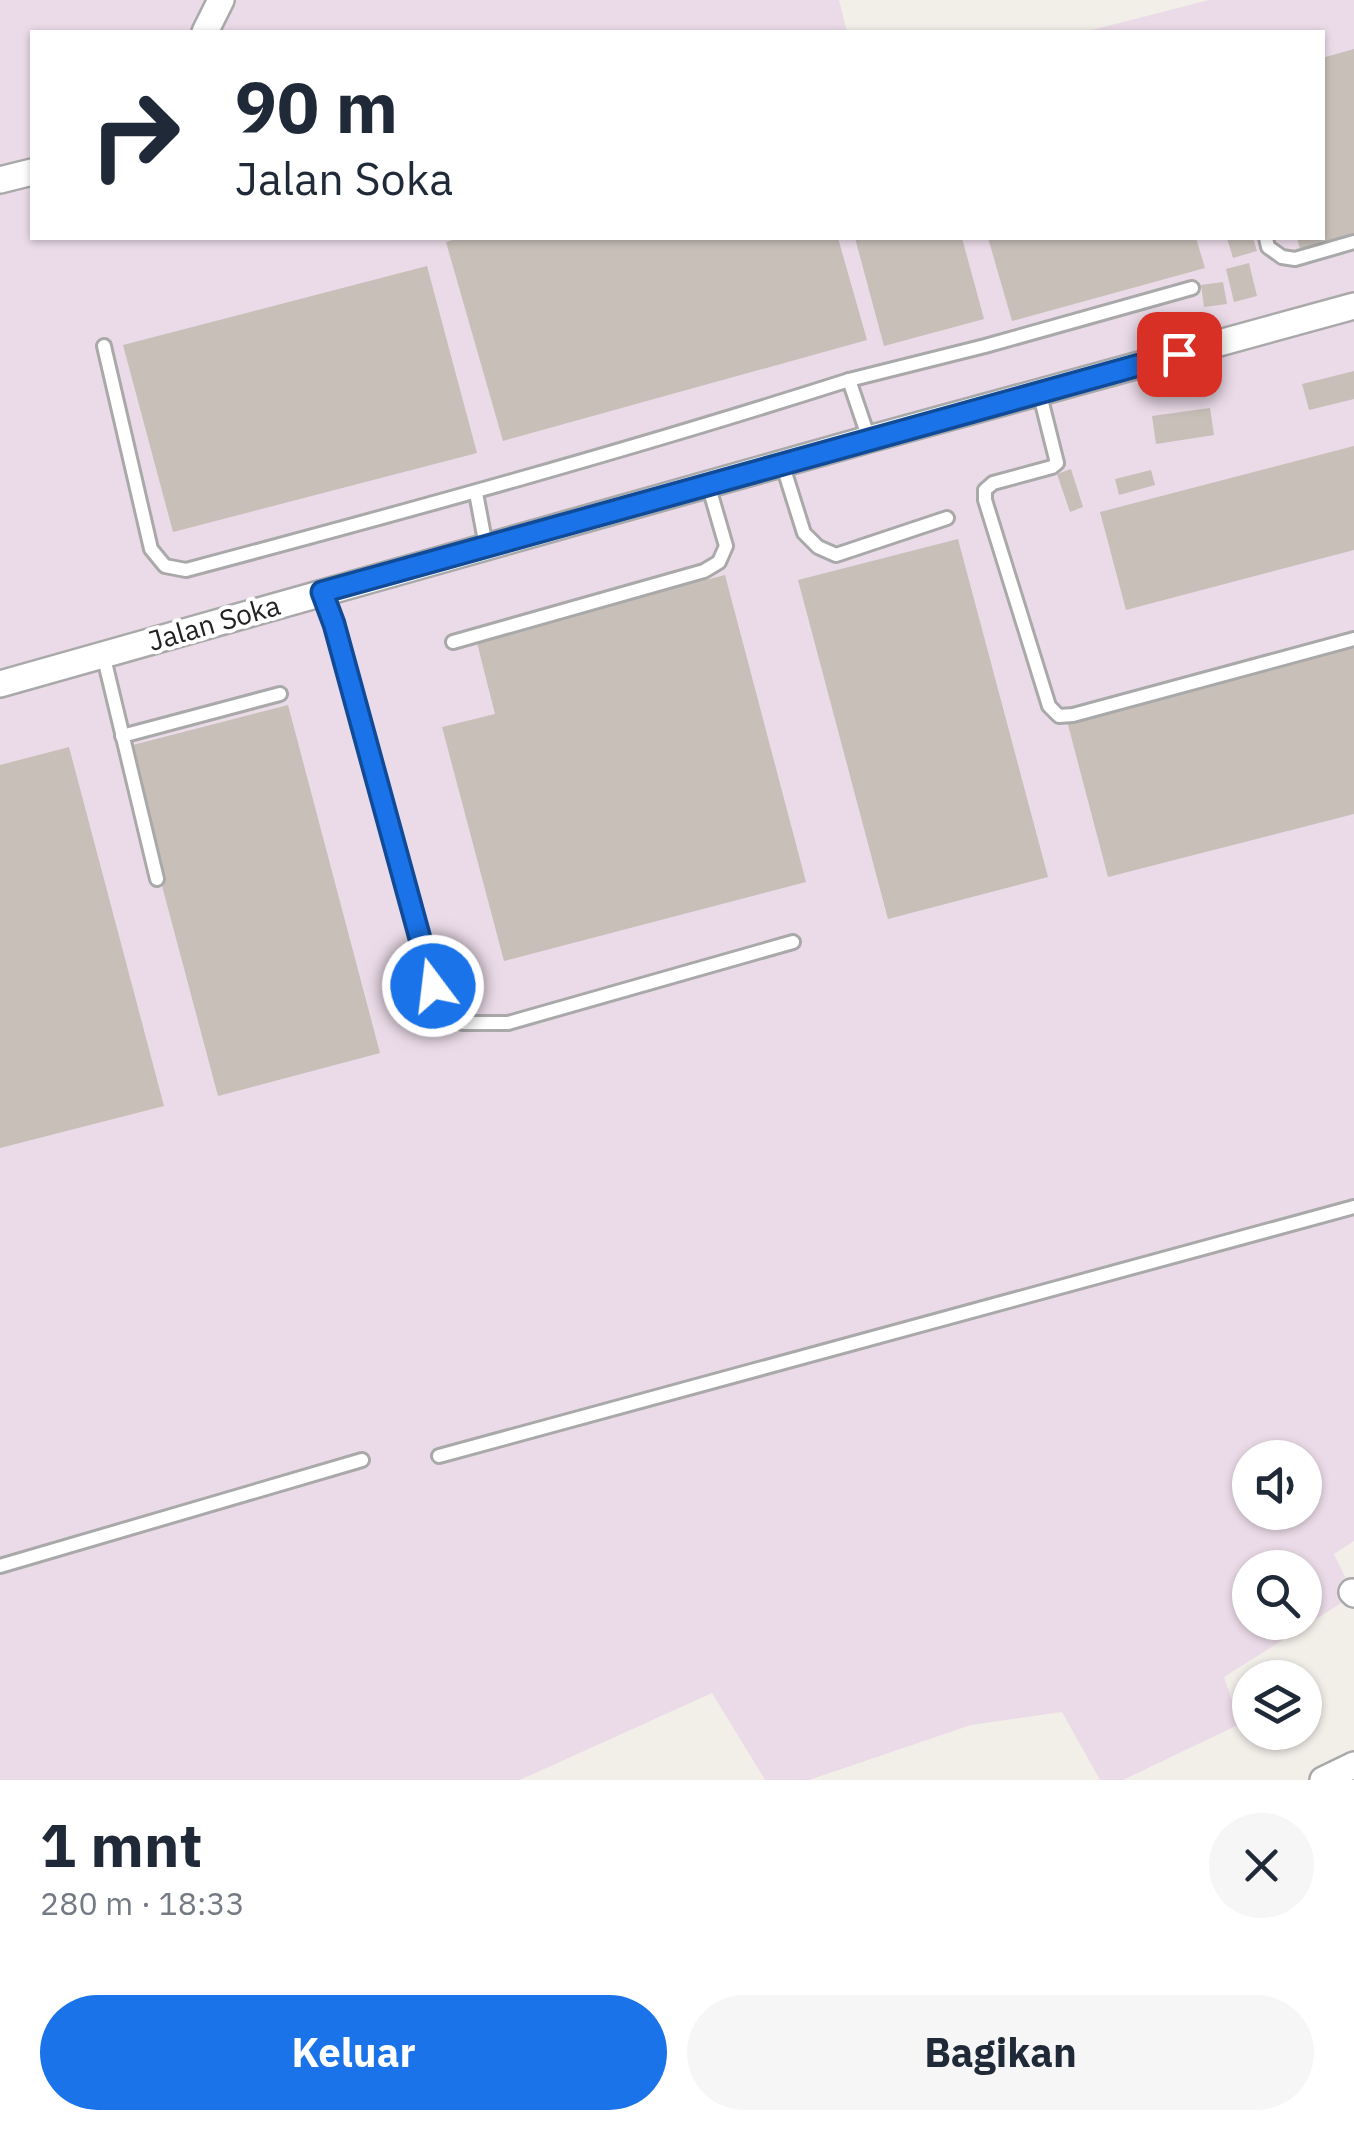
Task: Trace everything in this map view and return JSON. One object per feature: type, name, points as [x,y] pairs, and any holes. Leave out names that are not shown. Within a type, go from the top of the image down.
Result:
[{"type":"street","points":[[206,30],[221,0]]},
{"type":"street","points":[[0,180],[30,172]]},
{"type":"street","name":"Jalan Soka","points":[[0,684],[870,438],[1354,306]]},
{"type":"street","points":[[1323,1780],[1354,1765]]},
{"type":"lane","points":[[1266,240],[1268,247],[1282,257],[1295,259],[1354,242]]},
{"type":"lane","points":[[104,346],[151,549],[165,566],[186,570],[476,493],[849,380],[1192,288]]},
{"type":"lane","points":[[849,380],[870,438]]},
{"type":"lane","points":[[1039,391],[1057,463],[994,483],[985,490],[985,500],[1049,706],[1059,716],[1354,639]]},
{"type":"lane","points":[[782,463],[804,533],[818,547],[836,555],[946,518]]},
{"type":"lane","points":[[453,642],[704,571],[719,562],[726,546],[708,484]]},
{"type":"lane","points":[[476,493],[486,546]]},
{"type":"lane","points":[[322,592],[433,986],[464,1023],[508,1024],[793,942]]},
{"type":"lane","points":[[103,654],[157,879]]},
{"type":"lane","points":[[122,736],[280,694]]},
{"type":"lane","points":[[440,1456],[1354,1207]]},
{"type":"lane","points":[[0,1566],[362,1460]]},
{"type":"shaded area","points":[[0,0],[839,0],[846,30],[30,30],[30,240],[1325,240],[1325,30],[1092,30],[1209,0],[1354,0],[1354,1541],[1334,1554],[1354,1595],[1322,1615],[1322,1550],[1232,1550],[1232,1640],[1283,1640],[1251,1660],[1232,1660],[1232,1672],[1224,1677],[1232,1700],[1232,1728],[1123,1780],[1100,1780],[1062,1712],[971,1725],[809,1780],[765,1780],[712,1693],[520,1780],[0,1780]]},
{"type":"building","points":[[1354,49],[1354,237],[1301,252],[1298,240],[1325,240],[1325,57]]},
{"type":"building","points":[[839,240],[867,340],[503,441],[446,242]]},
{"type":"building","points":[[856,240],[963,240],[984,319],[884,346]]},
{"type":"building","points":[[989,240],[1197,240],[1205,268],[1012,321]]},
{"type":"building","points":[[1228,240],[1254,240],[1257,251],[1233,258]]},
{"type":"building","points":[[1249,263],[1257,296],[1234,302],[1226,269]]},
{"type":"building","points":[[427,266],[477,453],[173,532],[123,345]]},
{"type":"building","points":[[1223,282],[1227,304],[1204,307],[1201,285]]},
{"type":"building","points":[[1354,371],[1354,399],[1309,410],[1302,384]]},
{"type":"building","points":[[1210,408],[1214,435],[1156,444],[1152,416]]},
{"type":"building","points":[[1354,446],[1354,550],[1126,610],[1100,512]]},
{"type":"building","points":[[1071,469],[1083,507],[1070,512],[1057,474]]},
{"type":"building","points":[[1151,470],[1155,485],[1119,495],[1115,479]]},
{"type":"building","points":[[958,539],[1048,877],[888,919],[798,580]]},
{"type":"building","points":[[725,575],[806,882],[504,961],[442,727],[495,714],[476,639]]},
{"type":"building","points":[[1354,647],[1354,814],[1108,877],[1067,721]]},
{"type":"building","points":[[288,705],[380,1053],[218,1096],[125,747]]},
{"type":"building","points":[[69,747],[164,1106],[0,1148],[0,765]]},
{"type":"route","points":[[433,986],[322,592],[1179,354]]}]
